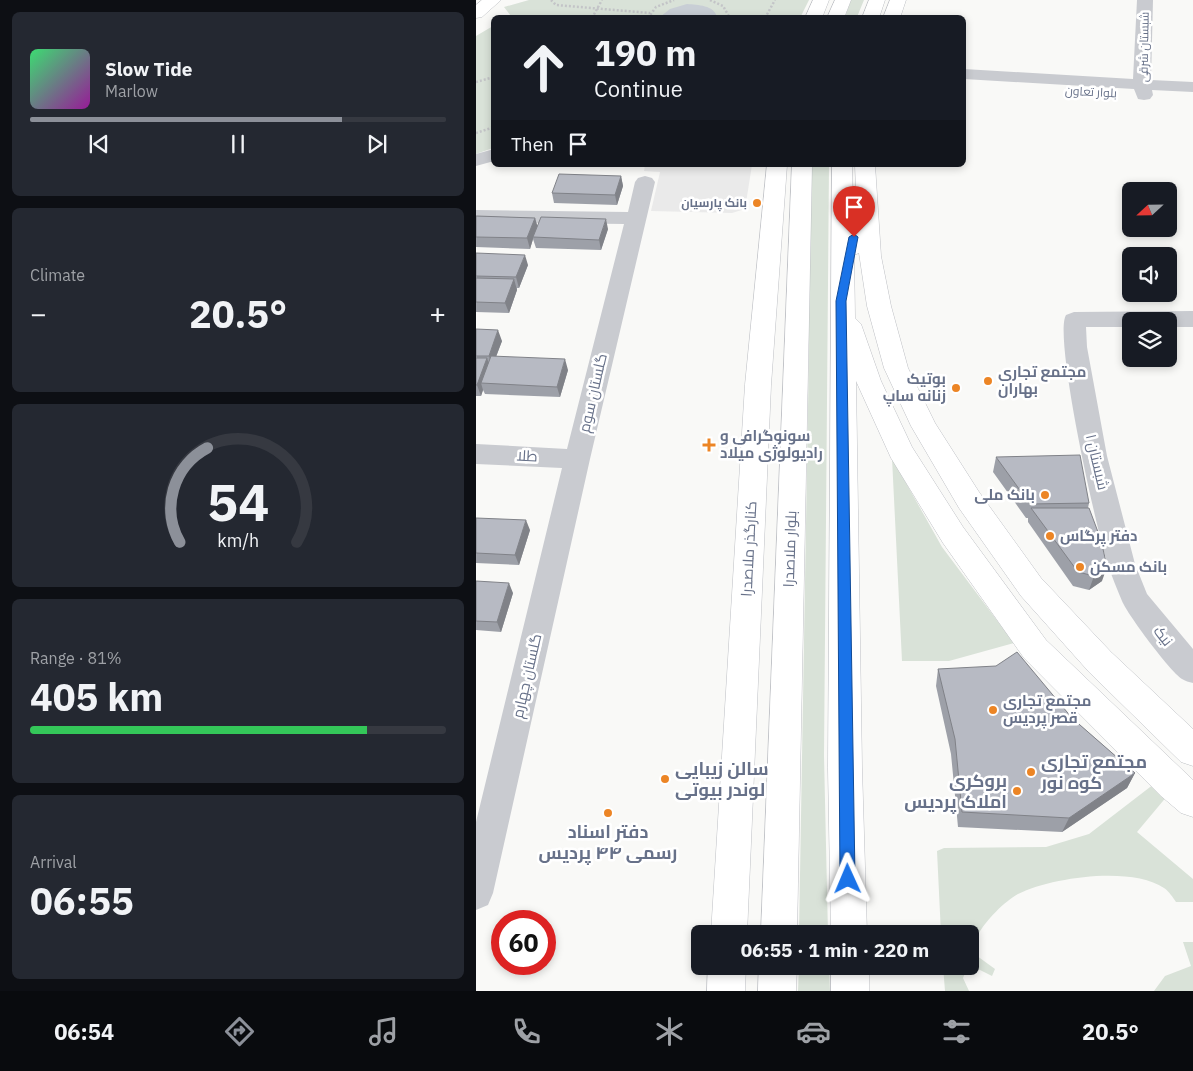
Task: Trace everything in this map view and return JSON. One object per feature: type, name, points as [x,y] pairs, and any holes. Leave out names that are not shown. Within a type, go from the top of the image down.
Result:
[{"type":"main road","points":[[476,13],[493,0]]},
{"type":"main road","points":[[814,15],[821,0]]},
{"type":"main road","points":[[836,15],[843,0]]},
{"type":"main road","points":[[871,15],[876,0]]},
{"type":"main road","points":[[892,15],[898,0]]},
{"type":"main road","name":"کنارگذر ملاصدرا","points":[[729,925],[758,385],[777,167]]},
{"type":"main road","name":"بلوار ملاصدرا","points":[[779,925],[802,167]]},
{"type":"main road","points":[[842,167],[841,301],[849,925]]},
{"type":"main road","points":[[866,178],[841,301],[868,380],[900,451],[953,535],[1034,649],[1173,785],[1193,801]]},
{"type":"main road","points":[[866,178],[874,284],[888,341],[896,368],[906,390],[942,456],[969,500],[1031,587],[1100,662],[1189,750]]},
{"type":"main road","points":[[726,991],[727,975]]},
{"type":"main road","points":[[778,975],[778,991]]},
{"type":"main road","points":[[850,975],[850,991]]},
{"type":"street","name":"شبستان شرقی","points":[[1143,89],[1145,0]]},
{"type":"street","points":[[966,75],[991,83]]},
{"type":"street","name":"بلوار تعاون","points":[[991,83],[1189,92]]},
{"type":"street","points":[[966,91],[991,83]]},
{"type":"street","points":[[476,160],[491,156]]},
{"type":"street","name":"گلستان سوم","points":[[577,459],[645,182]]},
{"type":"street","points":[[476,216],[636,218]]},
{"type":"street","name":"شبستان ۱","points":[[1136,601],[1121,564],[1094,456],[1075,347],[1074,320],[1191,324]]},
{"type":"street","name":"طلا","points":[[476,454],[577,459]]},
{"type":"street","name":"گلستان چهارم","points":[[476,893],[577,459]]},
{"type":"street","name":"نیک","points":[[1136,601],[1176,652],[1193,670]]},
{"type":"path","points":[[552,0],[556,5],[650,13],[656,7],[674,0]]},
{"type":"path","points":[[594,15],[602,0]]},
{"type":"path","points":[[710,0],[723,5],[729,11],[730,15]]},
{"type":"path","points":[[767,15],[775,0]]},
{"type":"path","points":[[476,82],[491,77]]},
{"type":"path","points":[[476,133],[491,128]]},
{"type":"shaded area","points":[[529,0],[809,0],[802,15],[510,15],[504,7]]},
{"type":"shaded area","points":[[851,0],[864,0],[858,15],[846,15]]},
{"type":"shaded area","points":[[687,4],[701,5],[713,10],[716,15],[662,15],[670,9]]},
{"type":"shaded area","points":[[491,27],[491,149],[476,154],[476,36]]},
{"type":"shaded area","points":[[645,167],[752,167],[745,209],[732,213],[651,211],[660,172],[644,171]]},
{"type":"shaded area","points":[[812,167],[829,167],[824,756],[828,925],[799,925],[809,349],[809,188]]},
{"type":"shaded area","points":[[892,458],[942,547],[1014,643],[949,661],[902,661]]},
{"type":"shaded area","points":[[1154,784],[1168,795],[1137,832],[1193,879],[1193,902],[1176,902],[1164,888],[1150,881],[1132,877],[1092,876],[1051,883],[1018,894],[1001,906],[979,934],[979,925],[941,925],[937,851],[944,848],[1046,847],[1089,834]]},
{"type":"shaded area","points":[[1183,942],[1193,942],[1193,991],[1154,991],[1165,976],[1191,966]]},
{"type":"shaded area","points":[[979,957],[995,969],[992,976],[979,970]]},
{"type":"shaded area","points":[[799,975],[829,975],[830,991],[798,991]]},
{"type":"shaded area","points":[[944,975],[964,975],[963,978],[969,991],[945,991]]},
{"type":"building","points":[[559,174],[621,176],[615,195],[552,193]]},
{"type":"building","points":[[476,216],[535,218],[527,238],[476,237]]},
{"type":"building","points":[[541,217],[606,219],[599,240],[533,237]]},
{"type":"building","points":[[476,253],[525,255],[516,277],[476,276]]},
{"type":"building","points":[[476,278],[514,279],[505,303],[476,302]]},
{"type":"building","points":[[476,329],[498,330],[489,356],[476,356]]},
{"type":"building","points":[[491,356],[565,359],[557,387],[481,383]]},
{"type":"building","points":[[476,358],[487,358],[477,385],[476,385]]},
{"type":"building","points":[[1080,455],[1089,503],[1030,504],[996,457]]},
{"type":"building","points":[[1031,508],[1089,508],[1101,540],[1107,567],[1094,576],[1078,572]]},
{"type":"building","points":[[476,518],[526,520],[515,555],[476,553]]},
{"type":"building","points":[[476,581],[509,583],[497,622],[476,621]]},
{"type":"building","points":[[1017,652],[1072,718],[1135,773],[1069,818],[962,812],[955,739],[938,669],[996,666]]},
{"type":"place","name":"بانک پارسیان","points":[[757,203]]},
{"type":"place","name":"مجتمع تجاری بهاران","points":[[988,381]]},
{"type":"place","name":"بوتیک زنانه ساپ","points":[[956,388]]},
{"type":"place","name":"سونوگرافی و رادیولوژی میلاد","points":[[709,445]]},
{"type":"place","name":"بانک ملی","points":[[1045,495]]},
{"type":"place","name":"دفتر پرگاس","points":[[1050,536]]},
{"type":"place","name":"بانک مسکن","points":[[1080,567]]},
{"type":"place","name":"مجتمع تجاری قصر پردیس","points":[[993,710]]},
{"type":"place","name":"مجتمع تجاری کوه نور","points":[[1031,772]]},
{"type":"place","name":"سالن زیبایی لوندر بیوتی","points":[[665,779]]},
{"type":"place","name":"بروکری املاک پردیس","points":[[1017,791]]},
{"type":"place","name":"دفتر اسناد رسمی ۴۴ پردیس","points":[[608,813]]},
{"type":"route","points":[[848,879],[841,301],[854,237]]}]
